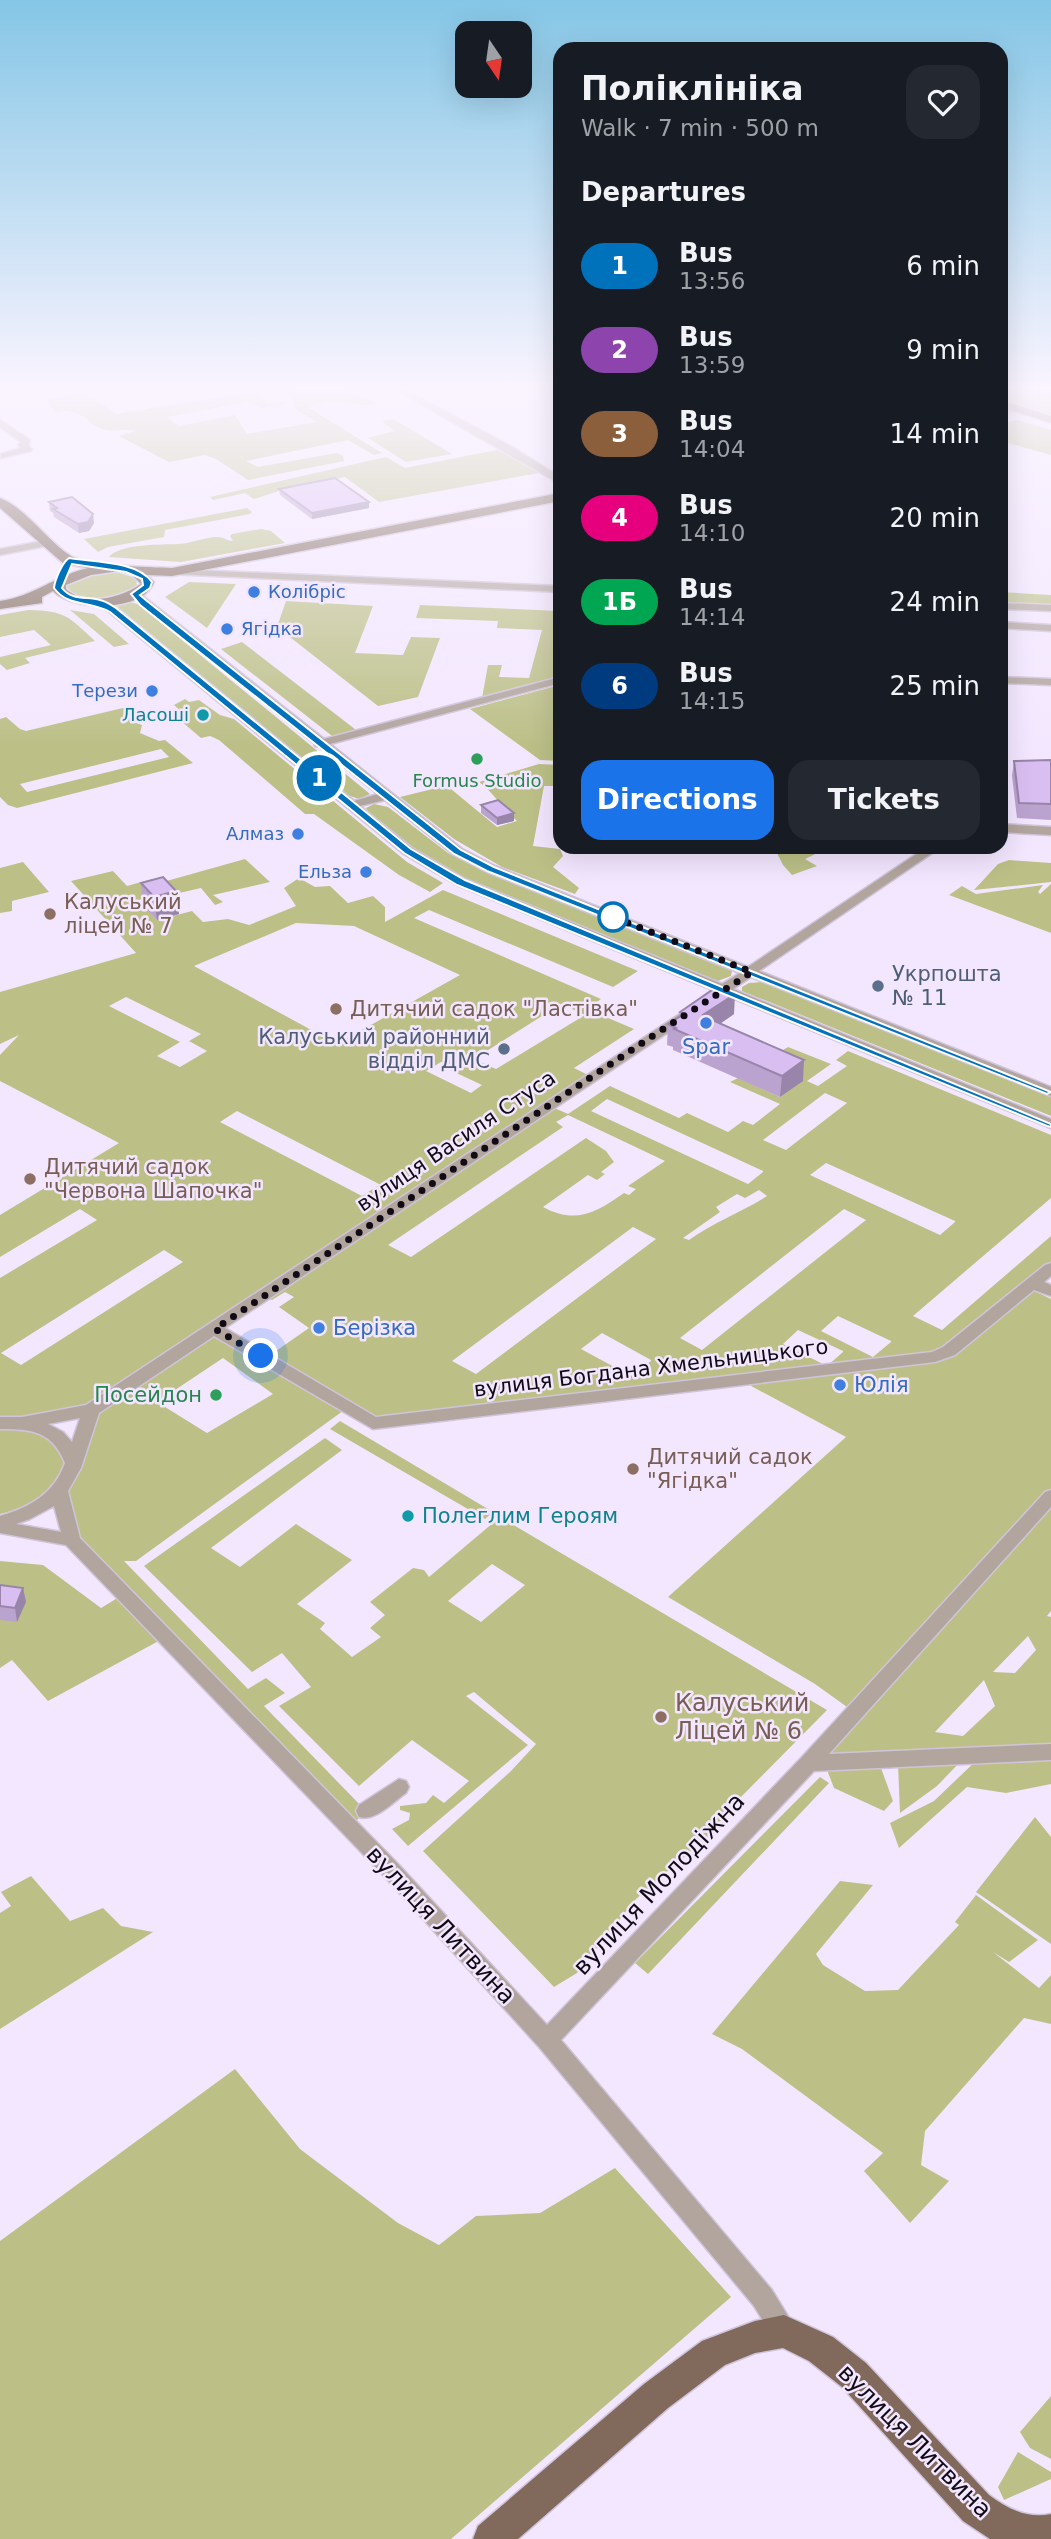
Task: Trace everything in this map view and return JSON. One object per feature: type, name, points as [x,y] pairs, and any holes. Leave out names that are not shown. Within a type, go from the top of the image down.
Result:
[{"type":"main road","points":[[9,509],[69,561],[121,569],[172,572],[495,509]]},
{"type":"main road","points":[[69,561],[58,588],[63,595],[74,600]]},
{"type":"main road","points":[[24,601],[83,572],[121,569],[145,577],[148,582],[141,590]]},
{"type":"main road","points":[[0,605],[24,601],[98,602],[141,590],[172,572]]},
{"type":"main road","points":[[491,2539],[656,2396],[714,2353],[755,2337],[784,2331]]},
{"type":"main road","name":"вулиця Литвина","points":[[784,2331],[821,2349],[854,2375],[976,2508],[1005,2528],[1041,2534],[1051,2532]]},
{"type":"street","points":[[0,552],[48,543]]},
{"type":"street","points":[[172,572],[553,589]]},
{"type":"street","points":[[141,590],[319,744],[458,852],[491,869],[1051,1092]]},
{"type":"street","points":[[98,602],[113,610],[408,851],[461,883],[1051,1124]]},
{"type":"street","points":[[1008,606],[1051,608]]},
{"type":"street","points":[[1008,625],[1051,628]]},
{"type":"street","points":[[1008,680],[1051,682]]},
{"type":"street","points":[[319,744],[553,682]]},
{"type":"street","points":[[351,805],[385,796]]},
{"type":"street","points":[[1008,828],[1051,831]]},
{"type":"street","name":"вулиця Василя Стуса","points":[[22,1423],[91,1410],[926,854]]},
{"type":"street","name":"вулиця Богдана Хмельницького","points":[[215,1329],[373,1423],[942,1354],[1051,1268]]},
{"type":"street","points":[[1033,1283],[1051,1291]]},
{"type":"street","points":[[0,1524],[44,1507],[60,1493],[70,1478],[91,1410]]},
{"type":"street","points":[[0,1423],[42,1427],[59,1436],[69,1448],[74,1462]]},
{"type":"street","name":"вулиця Литвина","points":[[60,1493],[72,1540],[392,1871],[547,2040],[763,2298],[784,2331]]},
{"type":"street","name":"вулиця Молодіжна","points":[[547,2040],[809,1763],[1051,1496]]},
{"type":"street","points":[[0,1524],[72,1540]]},
{"type":"street","points":[[809,1763],[1051,1752]]},
{"type":"street","points":[[366,1811],[399,1787]]},
{"type":"green space","points":[[239,509],[252,512],[165,530],[164,537],[108,547],[98,552],[84,539]]},
{"type":"green space","points":[[261,529],[271,531],[285,543],[181,562],[109,557],[122,549],[142,546],[179,544],[218,537],[233,541],[230,536],[232,534]]},
{"type":"green space","points":[[113,571],[136,578],[137,586],[122,595],[101,599],[81,597],[67,587],[81,576]]},
{"type":"green space","points":[[189,582],[236,584],[207,628],[165,597]]},
{"type":"green space","points":[[1008,592],[1051,595],[1051,607],[1008,605]]},
{"type":"green space","points":[[286,601],[373,606],[355,653],[403,655],[411,637],[440,638],[418,697],[378,706],[277,627]]},
{"type":"green space","points":[[129,602],[138,604],[370,794],[359,799],[347,795],[119,609],[118,606]]},
{"type":"green space","points":[[420,605],[553,611],[553,678],[482,698],[488,665],[502,665],[499,677],[529,678],[542,630],[497,628],[498,621],[416,618]]},
{"type":"green space","points":[[28,610],[66,616],[95,641],[25,658],[30,663],[7,670],[0,664],[0,657],[51,645],[34,630],[0,637],[0,615]]},
{"type":"green space","points":[[70,610],[94,614],[129,644],[114,647]]},
{"type":"green space","points":[[242,642],[360,733],[336,739],[221,649]]},
{"type":"green space","points":[[553,687],[553,761],[540,760],[470,709]]},
{"type":"green space","points":[[185,699],[189,702],[199,700],[220,715],[234,719],[407,862],[443,883],[430,892],[399,875],[314,814],[305,814],[219,740],[210,736],[201,738],[174,715],[183,713],[174,705]]},
{"type":"green space","points":[[127,707],[138,717],[130,721],[142,725],[140,733],[159,741],[165,740],[193,763],[17,808],[8,805],[0,797],[0,719],[6,717],[26,731]],"holes":[[[161,749],[169,757],[27,792],[20,784]]]},
{"type":"green space","points":[[539,764],[553,765],[553,786],[544,786],[533,846],[553,848],[553,854],[562,854],[553,867],[579,888],[575,894],[502,867],[454,839],[400,797],[453,784],[455,787],[451,789],[497,827],[517,821],[479,782]]},
{"type":"green space","points":[[374,804],[388,807],[448,853],[485,871],[732,971],[731,976],[715,982],[468,881],[413,849],[368,812],[366,808]]},
{"type":"green space","points":[[778,854],[816,854],[805,859],[817,866],[792,875]]},
{"type":"green space","points":[[245,859],[270,882],[213,895],[223,902],[215,905],[201,888],[175,894],[163,882]]},
{"type":"green space","points":[[1009,860],[1051,863],[1051,882],[974,890],[998,864]]},
{"type":"green space","points":[[23,862],[49,892],[12,901],[12,911],[0,913],[0,868]]},
{"type":"green space","points":[[113,871],[127,886],[152,879],[166,895],[138,900],[157,920],[192,911],[203,922],[228,919],[249,925],[296,906],[284,888],[299,878],[315,887],[330,886],[348,903],[373,896],[385,907],[385,922],[443,890],[638,971],[613,987],[429,910],[414,918],[601,999],[587,1009],[634,1029],[574,1068],[592,1077],[550,1106],[568,1114],[610,1086],[679,1118],[687,1113],[728,1132],[743,1121],[753,1125],[780,1104],[730,1082],[738,1078],[780,1097],[802,1081],[771,1057],[788,1047],[831,1064],[807,1081],[818,1086],[847,1066],[836,1060],[848,1051],[1051,1135],[1051,1198],[913,1316],[942,1330],[1051,1236],[1051,1266],[1026,1287],[1051,1299],[1051,1611],[1047,1616],[1051,1617],[1051,1749],[809,1763],[854,1712],[815,1684],[668,1597],[846,1437],[744,1380],[373,1423],[347,1408],[136,1561],[124,1561],[248,1689],[266,1678],[285,1693],[264,1706],[366,1811],[350,1827],[166,1637],[48,1701],[12,1660],[0,1668],[0,1561],[43,1565],[101,1608],[124,1594],[72,1540],[60,1493],[90,1410],[0,1423],[0,1278],[97,1220],[80,1209],[0,1257],[0,1215],[119,1143],[0,1081],[0,1055],[19,1035],[0,1044],[0,992],[136,953],[71,881]],"holes":[[[296,923],[354,926],[460,975],[337,1044],[194,966]],[[126,997],[201,1034],[189,1041],[207,1051],[180,1067],[157,1056],[180,1042],[109,1006]],[[561,1004],[585,1015],[496,1069],[474,1059]],[[441,1062],[453,1067],[450,1070],[482,1085],[471,1093],[426,1071]],[[825,1093],[847,1103],[786,1150],[763,1140]],[[607,1099],[763,1172],[748,1184],[591,1111]],[[237,1111],[379,1184],[362,1196],[220,1122]],[[568,1115],[665,1161],[628,1186],[636,1189],[629,1195],[624,1193],[595,1211],[566,1215],[543,1207],[588,1175],[597,1180],[605,1174],[601,1172],[614,1162],[606,1151],[586,1138],[411,1257],[388,1245],[563,1127],[556,1122]],[[826,1163],[955,1222],[940,1235],[810,1175]],[[759,1190],[767,1196],[689,1240],[683,1238],[720,1212],[716,1207],[737,1194],[745,1198]],[[844,1209],[866,1220],[702,1350],[680,1338]],[[633,1227],[656,1239],[476,1374],[452,1361]],[[164,1250],[183,1262],[21,1365],[1,1353]],[[285,1292],[294,1297],[279,1307],[309,1328],[276,1351],[273,1349],[261,1356],[221,1325],[264,1297],[272,1300]],[[838,1316],[891,1342],[873,1357],[821,1331]],[[798,1330],[843,1352],[827,1366],[783,1344]],[[602,1333],[651,1361],[631,1376],[581,1349]],[[223,1358],[273,1394],[207,1433],[157,1402]],[[1028,1636],[1036,1650],[1015,1673],[993,1672]],[[984,1680],[995,1706],[963,1736],[935,1732]]]},
{"type":"green space","points":[[1051,884],[1051,933],[949,895],[962,886],[976,894],[1043,885],[1038,892],[1040,894]]},
{"type":"green space","points":[[762,982],[1051,1096],[1051,1116],[742,991],[742,987],[749,983]]},
{"type":"green space","points":[[340,1421],[493,1512],[485,1519],[330,1429]]},
{"type":"green space","points":[[0,1429],[29,1431],[49,1439],[60,1450],[63,1464],[58,1479],[46,1493],[26,1505],[0,1514]]},
{"type":"green space","name":"Калуський Ліцей № 6","points":[[325,1438],[342,1450],[211,1548],[240,1567],[296,1524],[352,1560],[297,1604],[325,1623],[320,1629],[352,1657],[381,1637],[370,1628],[385,1615],[370,1602],[413,1568],[424,1570],[429,1577],[500,1517],[827,1710],[740,1798],[707,1837],[636,1899],[577,1973],[554,1987],[423,1851],[511,1771],[536,1744],[474,1692],[466,1696],[528,1745],[408,1846],[392,1829],[409,1820],[410,1813],[400,1810],[400,1806],[426,1803],[433,1795],[444,1803],[469,1781],[412,1740],[359,1786],[279,1706],[311,1687],[282,1653],[252,1672],[144,1566]],"holes":[[[492,1564],[525,1585],[481,1622],[448,1601]]]},
{"type":"green space","points":[[1051,1755],[1051,1784],[1006,1793],[967,1787],[899,1848],[890,1823],[934,1801],[980,1757]]},
{"type":"green space","points":[[964,1758],[937,1786],[900,1813],[898,1764]]},
{"type":"green space","points":[[881,1768],[893,1801],[884,1811],[834,1788],[827,1770]]},
{"type":"green space","points":[[820,1777],[829,1783],[648,1974],[635,1963]]},
{"type":"green space","points":[[1035,1817],[1051,1837],[1051,1944],[976,1892]]},
{"type":"green space","points":[[31,1876],[70,1921],[103,1908],[121,1926],[153,1932],[0,2029],[0,1913],[11,1906],[1,1892]]},
{"type":"green space","points":[[840,1881],[873,1885],[816,1954],[823,1965],[865,1991],[898,1990],[959,1925],[955,1922],[976,1895],[1038,1940],[1009,1962],[993,1952],[1039,1988],[1051,1975],[1051,2024],[1024,2018],[925,2131],[921,2165],[949,2181],[910,2223],[864,2171],[883,2153],[742,2049],[712,2034]]},
{"type":"green space","points":[[235,2069],[300,2149],[398,2223],[439,2245],[476,2216],[540,2213],[615,2168],[731,2297],[451,2539],[0,2539],[0,2241]]},
{"type":"green space","points":[[1051,2396],[1051,2459],[1030,2448],[1020,2432]]},
{"type":"green space","points":[[1018,2452],[1051,2472],[1051,2479],[1004,2500],[998,2487]]},
{"type":"building","points":[[54,509],[87,509],[93,514],[88,522],[78,524]]},
{"type":"building","points":[[307,509],[330,509],[312,513]]},
{"type":"building","points":[[1051,760],[1051,804],[1019,803],[1014,761]]},
{"type":"building","points":[[498,800],[514,813],[497,818],[481,805]]},
{"type":"building","points":[[163,877],[176,891],[154,897],[141,883]]},
{"type":"building","points":[[718,986],[735,994],[703,1015],[705,1017],[804,1060],[782,1076],[668,1024],[684,1014],[680,1012]]},
{"type":"building","points":[[0,1585],[23,1588],[15,1608],[0,1606]]},
{"type":"bus line","name":"1","points":[[1051,1092],[491,869],[458,852],[144,603],[135,594],[147,586],[145,577],[128,570],[69,561],[58,588],[63,595],[79,601],[98,602],[113,610],[427,864],[461,883],[1051,1124]]},
{"type":"place","name":"Колібріс","points":[[254,592]]},
{"type":"place","name":"Ягідка","points":[[227,629]]},
{"type":"place","name":"Терези","points":[[152,691]]},
{"type":"place","name":"Ласоші","points":[[203,715]]},
{"type":"place","name":"Formus Studio","points":[[477,759]]},
{"type":"place","name":"Алмаз","points":[[298,834]]},
{"type":"place","name":"Ельза","points":[[366,872]]},
{"type":"place","name":"Калуський ліцей № 7","points":[[50,914]]},
{"type":"place","name":"Укрпошта № 11","points":[[878,986]]},
{"type":"place","name":"Дитячий садок \"Ластівка\"","points":[[336,1009]]},
{"type":"place","name":"Spar","points":[[706,1023]]},
{"type":"place","name":"Калуський районний відділ ДМС","points":[[504,1049]]},
{"type":"place","name":"Дитячий садок \"Червона Шапочка\"","points":[[30,1179]]},
{"type":"place","name":"Берізка","points":[[319,1328]]},
{"type":"place","name":"Юлія","points":[[840,1385]]},
{"type":"place","name":"Посейдон","points":[[216,1395]]},
{"type":"place","name":"Дитячий садок \"Ягідка\"","points":[[633,1469]]},
{"type":"place","name":"Полеглим Героям","points":[[408,1516]]},
{"type":"place","name":"Калуський Ліцей № 6","points":[[661,1717]]},
{"type":"route","points":[[261,1356],[215,1329],[752,972],[613,917]]}]
